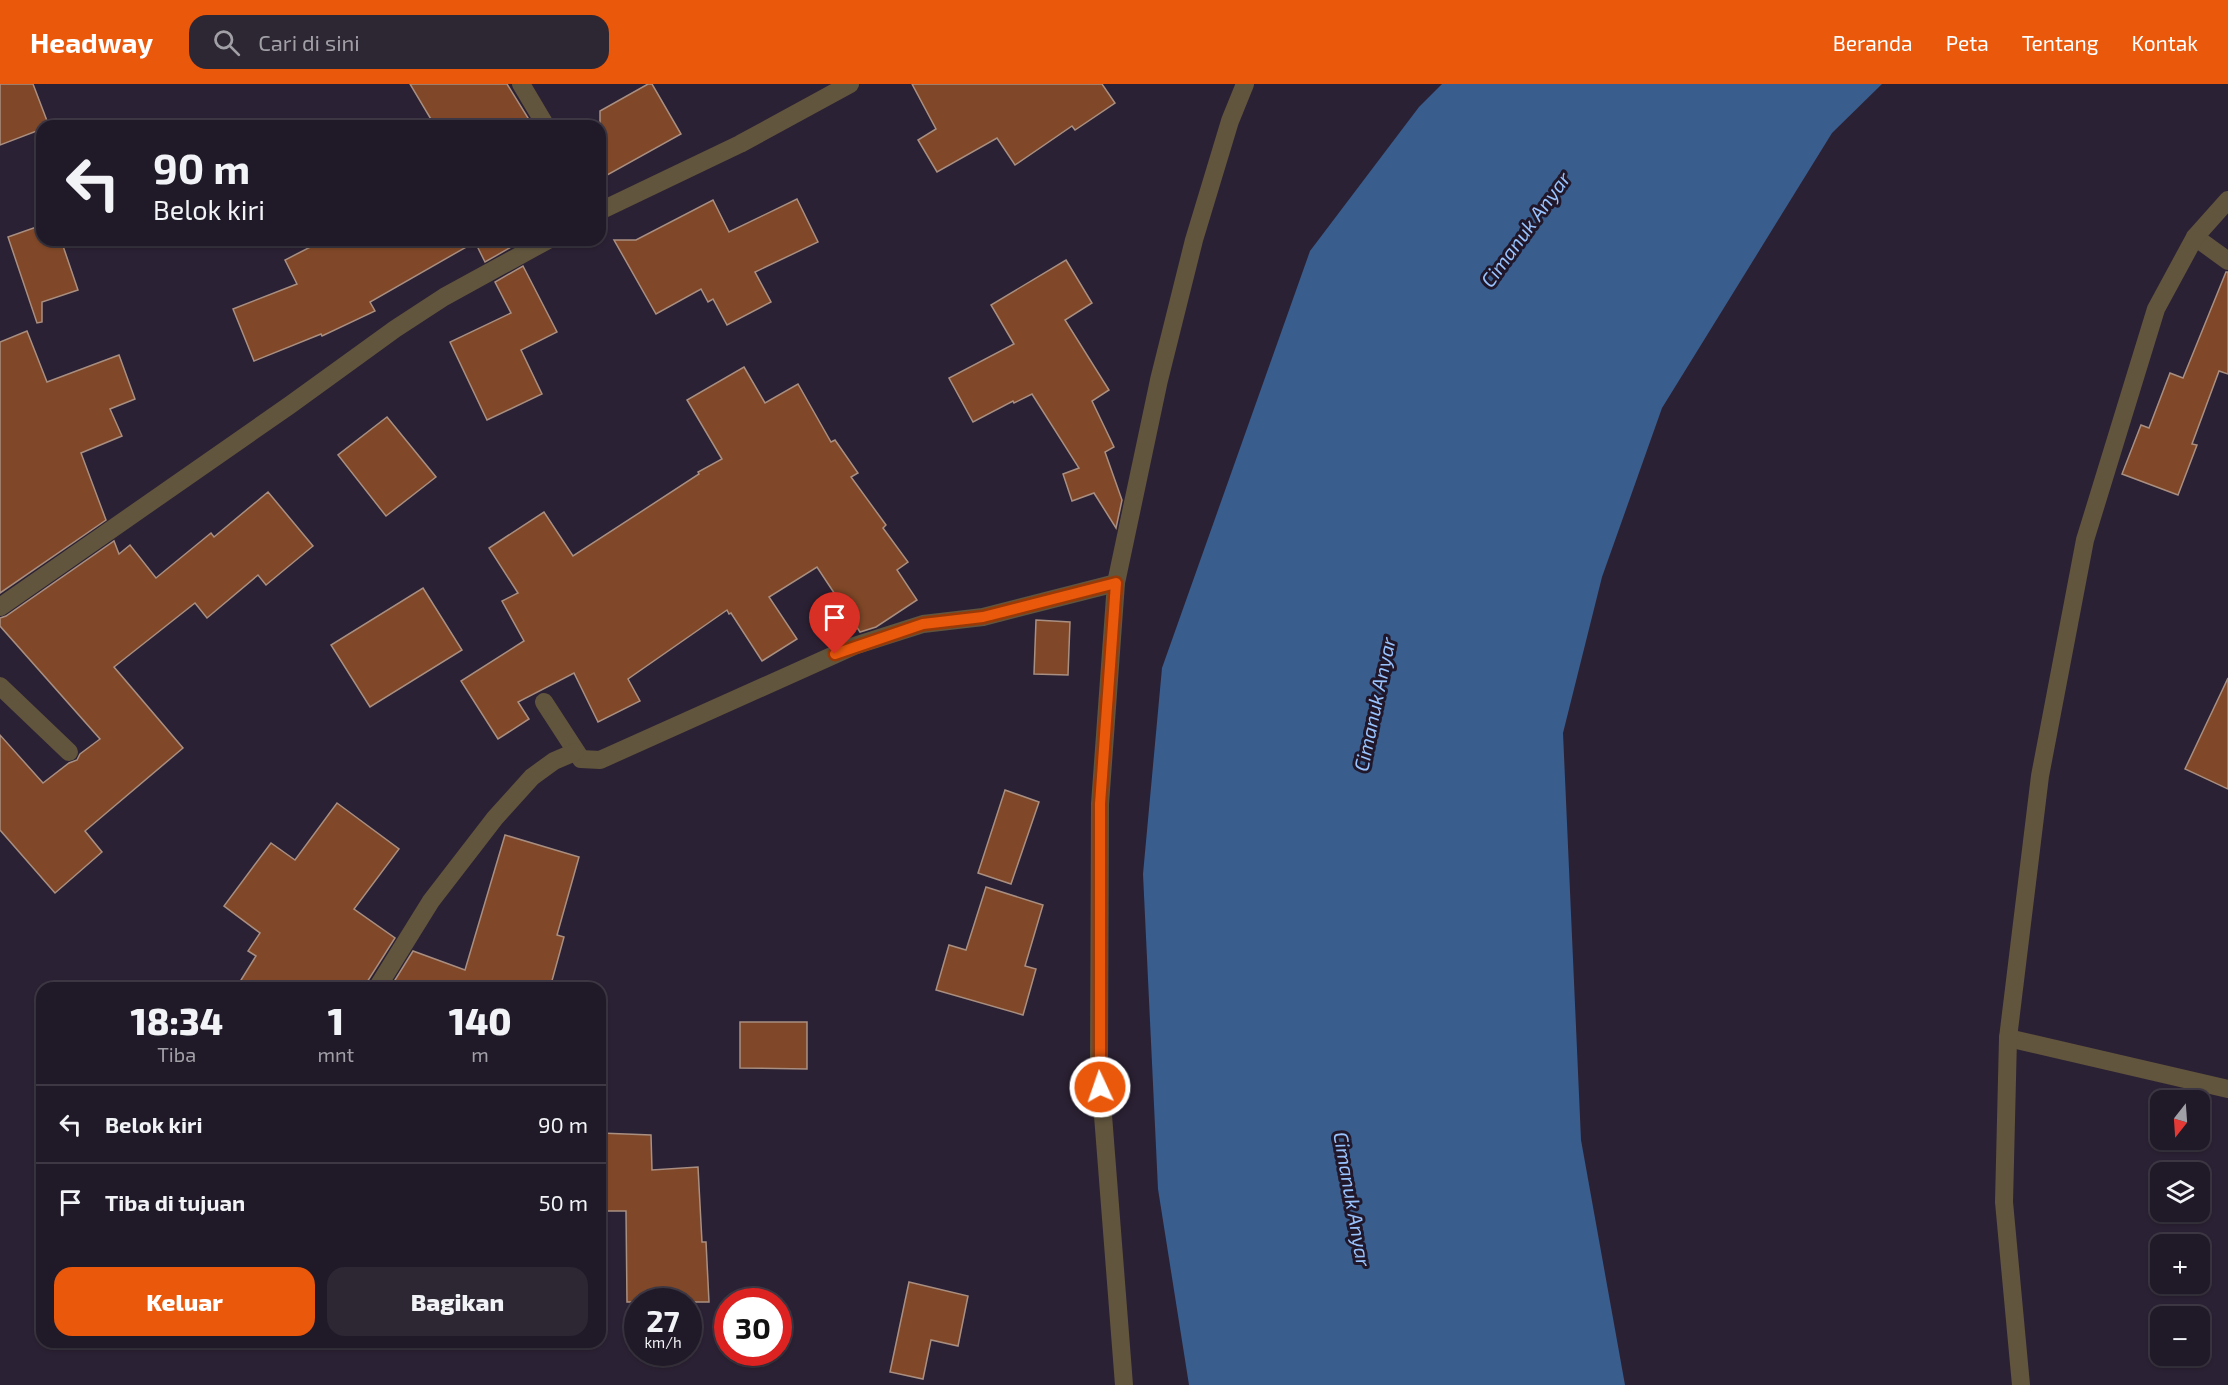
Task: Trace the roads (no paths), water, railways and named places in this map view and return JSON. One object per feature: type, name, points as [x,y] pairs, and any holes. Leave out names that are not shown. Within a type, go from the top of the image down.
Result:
[{"type":"street","points":[[521,84],[542,120]]},
{"type":"street","points":[[606,208],[740,144],[850,84]]},
{"type":"street","points":[[1124,1385],[1099,1064],[1100,804],[1116,583],[1159,380],[1194,240],[1230,121],[1245,84]]},
{"type":"street","points":[[2021,1385],[2004,1202],[2008,1038],[2040,776],[2085,540],[2156,309],[2195,237],[2228,200]]},
{"type":"street","points":[[2195,237],[2228,261]]},
{"type":"street","points":[[0,608],[290,405],[394,329],[444,297],[537,246]]},
{"type":"street","points":[[544,702],[581,759],[600,760],[854,646],[923,624],[983,617],[1116,583]]},
{"type":"street","points":[[0,686],[69,752]]},
{"type":"street","points":[[381,982],[431,901],[495,818],[532,777],[554,761],[575,752]]},
{"type":"street","points":[[2008,1038],[2228,1089]]},
{"type":"water","name":"Cimanuk Anyar","points":[[1442,84],[1882,84],[1832,133],[1662,408],[1602,577],[1563,733],[1581,1140],[1625,1385],[1189,1385],[1158,1189],[1143,874],[1162,668],[1310,251],[1419,107]]}]
